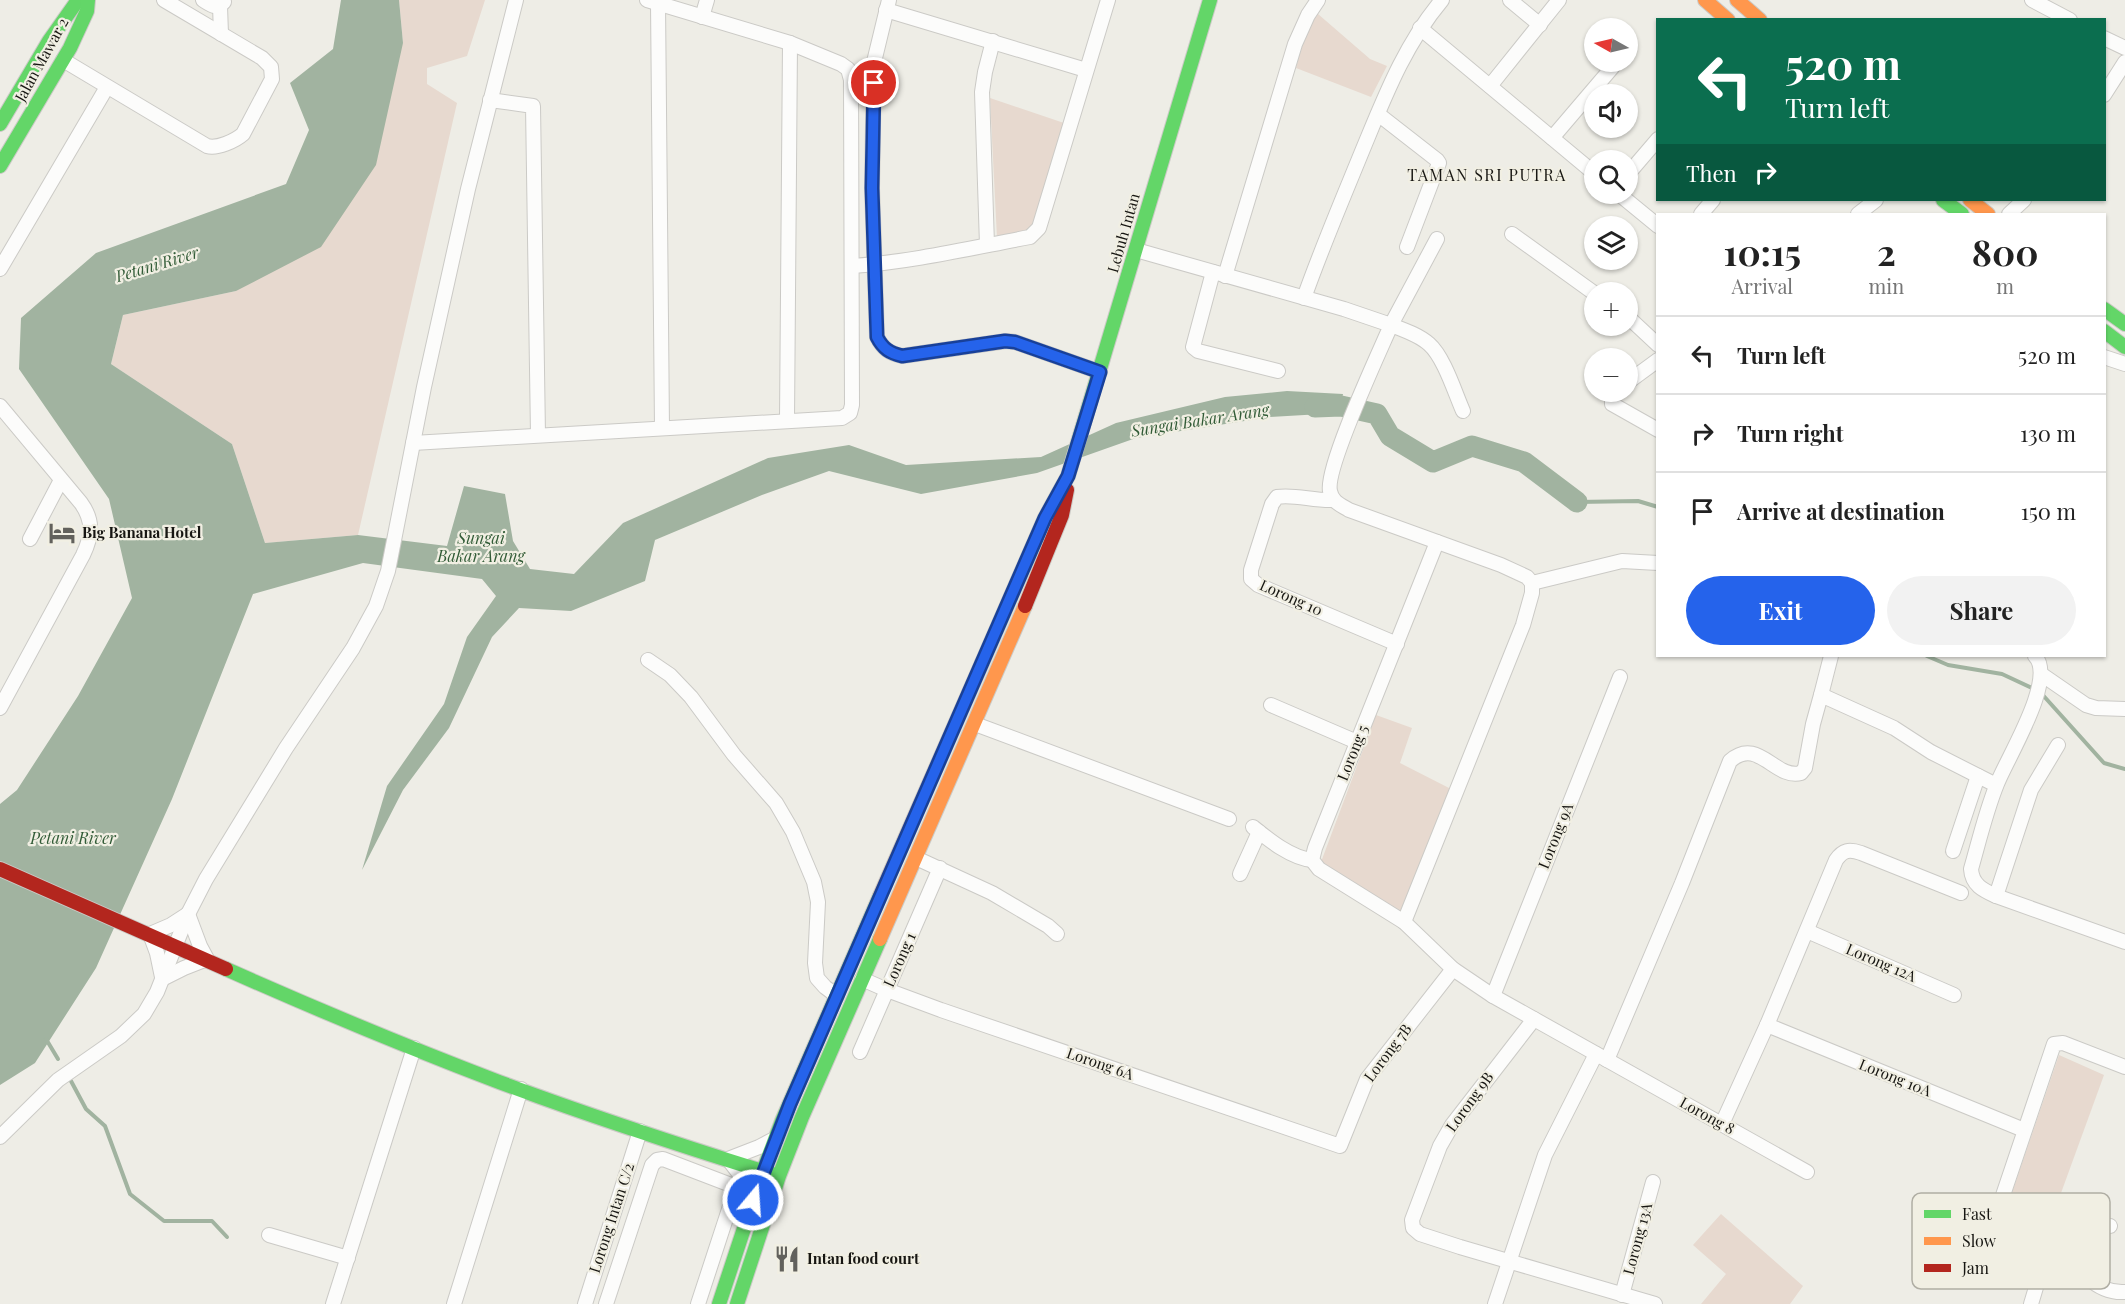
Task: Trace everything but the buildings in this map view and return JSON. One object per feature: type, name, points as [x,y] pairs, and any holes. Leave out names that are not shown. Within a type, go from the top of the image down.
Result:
[{"type":"main road","name":"Jalan Mawar 2","points":[[0,124],[49,41],[78,0]]},
{"type":"main road","name":"Jalan Mawar 2","points":[[0,166],[63,60],[87,11],[88,0]]},
{"type":"main road","name":"Lebuh Intan","points":[[737,1304],[779,1176],[819,1076],[975,724],[1062,515],[1070,471],[1210,0]]},
{"type":"main road","points":[[1705,0],[1726,18]]},
{"type":"main road","points":[[1737,0],[1753,17]]},
{"type":"main road","points":[[1944,201],[1961,213]]},
{"type":"main road","points":[[1971,201],[1987,213]]},
{"type":"main road","points":[[2106,310],[2125,324]]},
{"type":"main road","points":[[2106,333],[2125,347]]},
{"type":"main road","name":"Lebuh Intan","points":[[719,1304],[776,1138],[1045,518],[1070,471]]},
{"type":"main road","points":[[0,869],[351,1023],[414,1048],[640,1131],[779,1176]]},
{"type":"main road","points":[[724,1287],[729,1288],[737,1284],[749,1264]]},
{"type":"street","points":[[63,60],[207,146],[212,147],[239,138],[243,135],[272,80],[271,67],[262,58],[164,0]]},
{"type":"street","points":[[202,0],[216,7],[223,3]]},
{"type":"street","points":[[0,1137],[57,1080],[134,1026],[152,1003],[174,946],[206,879],[280,758],[361,635],[376,606],[388,571],[454,251],[516,0]]},
{"type":"street","points":[[702,17],[707,0]]},
{"type":"street","points":[[852,266],[1030,237],[1039,228],[1108,0]]},
{"type":"street","points":[[1278,370],[1198,351],[1193,347],[1295,44],[1308,15],[1318,0]]},
{"type":"street","points":[[1305,298],[1403,57],[1420,28],[1442,0]]},
{"type":"street","points":[[1510,0],[1540,25]]},
{"type":"street","points":[[1490,86],[1559,0]]},
{"type":"street","points":[[2032,0],[2052,4],[2068,18]]},
{"type":"street","points":[[413,443],[842,418],[850,413],[852,405],[851,80],[848,69],[841,64],[790,44],[652,2],[662,428]]},
{"type":"street","points":[[221,34],[223,3]]},
{"type":"street","points":[[1086,70],[888,5],[874,62],[873,264],[877,337],[882,346],[892,353],[902,356],[1005,341],[1015,342],[1100,372]]},
{"type":"street","points":[[1420,28],[1584,165]]},
{"type":"street","points":[[2106,39],[2125,48]]},
{"type":"street","points":[[987,245],[982,92],[993,41]]},
{"type":"street","points":[[787,420],[790,44]]},
{"type":"street","points":[[2106,92],[2125,62]]},
{"type":"street","points":[[1552,138],[1608,72]]},
{"type":"street","points":[[0,269],[106,87]]},
{"type":"street","points":[[490,100],[533,106],[538,435]]},
{"type":"street","points":[[1378,114],[1439,163],[1407,247]]},
{"type":"street","points":[[1638,162],[1656,141]]},
{"type":"street","points":[[1702,213],[1712,201]]},
{"type":"street","points":[[1859,213],[1875,201]]},
{"type":"street","points":[[2010,213],[2021,201]]},
{"type":"street","points":[[1631,204],[1656,224]]},
{"type":"street","points":[[1512,234],[1584,286]]},
{"type":"street","points":[[1240,874],[1256,829],[1286,850],[1304,859],[1312,860],[1319,869],[1404,922],[1523,625],[1532,593],[1532,583],[1527,577],[1501,565],[1349,510],[1333,500],[1329,490],[1332,471],[1391,325],[1437,239]]},
{"type":"street","points":[[1136,250],[1305,298],[1391,325],[1418,337],[1438,354],[1463,411]]},
{"type":"street","points":[[1638,326],[1656,343]]},
{"type":"street","points":[[2106,358],[2125,364]]},
{"type":"street","points":[[1638,375],[1656,361]]},
{"type":"street","points":[[1612,402],[1656,429]]},
{"type":"street","points":[[0,406],[87,511],[92,530],[90,542],[0,708]]},
{"type":"street","points":[[30,539],[61,480]]},
{"type":"street","name":"Lorong 10","points":[[1333,500],[1320,501],[1286,495],[1277,497],[1272,504],[1251,570],[1251,579],[1258,585],[1397,644]]},
{"type":"street","name":"Lorong 5","points":[[1312,860],[1437,542]]},
{"type":"street","points":[[1532,583],[1622,561],[1656,563]]},
{"type":"street","points":[[1495,1304],[1545,1155],[1601,1057],[1682,883],[1730,761],[1737,754],[1747,752],[1791,773],[1801,773],[1805,768],[1813,724],[1831,657]]},
{"type":"street","points":[[2036,657],[2040,664],[2040,678],[2029,716],[1996,784],[1971,875],[1977,886],[1996,896],[2125,942]]},
{"type":"street","points":[[648,660],[670,675],[691,697],[734,755],[776,803],[793,832],[814,882],[818,902],[815,963],[818,978],[837,996]]},
{"type":"street","name":"Lorong 9A","points":[[1493,996],[1620,676]]},
{"type":"street","points":[[2040,678],[2086,705],[2096,708],[2125,709]]},
{"type":"street","points":[[1821,695],[1894,728],[1931,752],[1996,784]]},
{"type":"street","points":[[1271,705],[1357,742]]},
{"type":"street","points":[[975,724],[1229,819]]},
{"type":"street","points":[[1996,896],[2031,790],[2058,745]]},
{"type":"street","points":[[1953,851],[1978,776]]},
{"type":"street","points":[[1722,1124],[1840,854],[1846,850],[1861,853],[1961,893]]},
{"type":"street","points":[[916,858],[992,893],[1048,926],[1057,934]]},
{"type":"street","name":"Lorong 1","points":[[860,1052],[940,868]]},
{"type":"street","points":[[162,979],[157,953],[150,934],[171,925],[188,914]]},
{"type":"street","points":[[162,979],[207,960],[188,914]]},
{"type":"street","name":"Lorong 8","points":[[1404,922],[1453,969],[1493,996],[1807,1172]]},
{"type":"street","name":"Lorong 12A","points":[[1807,931],[1954,995]]},
{"type":"street","name":"Lorong 7B","points":[[1340,1146],[1349,1118],[1367,1079],[1453,969]]},
{"type":"street","name":"Lorong 6A","points":[[862,979],[887,990],[1340,1146]]},
{"type":"street","name":"Lorong 9B","points":[[1510,1262],[1420,1234],[1413,1228],[1412,1220],[1440,1146],[1452,1125],[1534,1019]]},
{"type":"street","name":"Lorong 10A","points":[[1767,1025],[2024,1130]]},
{"type":"street","points":[[2003,1193],[2054,1044],[2063,1043],[2125,1066]]},
{"type":"street","points":[[333,1304],[414,1048]]},
{"type":"street","points":[[454,1304],[521,1089]]},
{"type":"street","name":"Lorong Intan C/2","points":[[585,1304],[640,1131]]},
{"type":"street","points":[[753,1200],[746,1181],[728,1159],[776,1138]]},
{"type":"street","points":[[606,1304],[652,1165],[657,1160],[663,1159],[734,1188],[698,1304]]},
{"type":"street","name":"Lorong 13A","points":[[1622,1295],[1653,1182]]},
{"type":"street","points":[[269,1235],[348,1258]]},
{"type":"street","points":[[603,1247],[622,1254]]},
{"type":"street","points":[[1510,1262],[1655,1304]]},
{"type":"street","points":[[706,1281],[724,1287]]},
{"type":"street","points":[[2031,1304],[2036,1289]]},
{"type":"street","points":[[2104,1289],[2125,1292]]},
{"type":"shaded area","points":[[399,0],[485,0],[467,56],[427,68],[427,84],[457,103],[358,535],[265,543],[232,444],[111,364],[123,315],[236,291],[403,43]]},
{"type":"shaded area","points":[[1318,14],[1370,59],[1387,66],[1371,97],[1296,68],[1305,32]]},
{"type":"shaded area","points":[[990,98],[1064,123],[1036,222],[1024,234],[997,238]]},
{"type":"shaded area","points":[[1376,715],[1412,728],[1400,763],[1451,789],[1403,916],[1321,862]]},
{"type":"shaded area","points":[[2059,1055],[2104,1075],[2061,1193],[2012,1193]]},
{"type":"shaded area","points":[[1721,1214],[1803,1286],[1790,1304],[1701,1304],[1726,1274],[1693,1245]]},
{"type":"water","name":"Petani River","points":[[341,0],[399,0],[403,43],[376,165],[321,247],[236,291],[123,315],[111,364],[232,444],[265,543],[358,535],[447,546],[464,486],[505,494],[513,541],[530,569],[574,574],[623,523],[768,458],[849,445],[906,465],[1041,457],[1116,423],[1225,397],[1287,391],[1343,394],[1339,413],[1270,417],[1136,438],[1037,473],[921,494],[829,471],[762,495],[655,540],[645,581],[571,611],[519,608],[492,637],[449,728],[403,790],[362,870],[387,786],[444,704],[467,637],[496,596],[482,579],[363,563],[253,594],[172,799],[96,968],[35,1063],[0,1085],[0,804],[17,790],[78,696],[132,598],[109,499],[19,369],[21,318],[96,253],[286,184],[309,130],[290,83],[333,49]]},
{"type":"waterway","name":"Sungai Bakar Arang","points":[[1315,407],[1341,406],[1377,414],[1390,436],[1433,462],[1472,446],[1524,462],[1577,502]]},
{"type":"waterway","name":"Sungai Bakar Arang","points":[[1577,502],[1638,501],[1656,506]]},
{"type":"waterway","name":"Sungai Bakar Arang","points":[[1929,657],[1948,665],[2002,674],[2034,689]]},
{"type":"waterway","name":"Sungai Bakar Arang","points":[[2041,693],[2104,763],[2125,769]]},
{"type":"waterway","points":[[46,1039],[58,1059]]},
{"type":"waterway","points":[[71,1081],[86,1109],[105,1126],[130,1194],[164,1221],[212,1221],[227,1237]]},
{"type":"traffic: fast","points":[[0,124],[49,41],[78,0]]},
{"type":"traffic: fast","points":[[0,166],[70,48],[87,11],[88,0]]},
{"type":"traffic: fast","points":[[982,663],[1045,518],[1068,476],[1210,0]]},
{"type":"traffic: fast","points":[[1944,201],[1961,213]]},
{"type":"traffic: fast","points":[[2106,310],[2125,324]]},
{"type":"traffic: fast","points":[[2106,333],[2125,347]]},
{"type":"traffic: fast","points":[[719,1304],[782,1121],[880,896]]},
{"type":"traffic: fast","points":[[737,1304],[779,1176],[802,1117],[880,939]]},
{"type":"traffic: fast","points":[[226,969],[499,1082],[567,1107],[775,1175]]},
{"type":"traffic: slow","points":[[1705,0],[1726,18]]},
{"type":"traffic: slow","points":[[1737,0],[1758,18]]},
{"type":"traffic: slow","points":[[1971,201],[1987,213]]},
{"type":"traffic: slow","points":[[880,939],[1025,606]]},
{"type":"traffic: slow","points":[[880,896],[982,663]]},
{"type":"traffic: jam","points":[[1025,606],[1062,515],[1067,490]]},
{"type":"traffic: jam","points":[[0,869],[226,969]]},
{"type":"place","name":"Big Banana Hotel","points":[[62,533]]},
{"type":"place","name":"Intan food court","points":[[787,1259]]},
{"type":"district","name":"TAMAN SRI PUTRA","points":[[1487,175]]},
{"type":"route","points":[[753,1200],[782,1121],[1045,518],[1068,476],[1100,372],[1015,342],[997,341],[902,356],[882,346],[877,337],[873,264],[874,83]]}]
